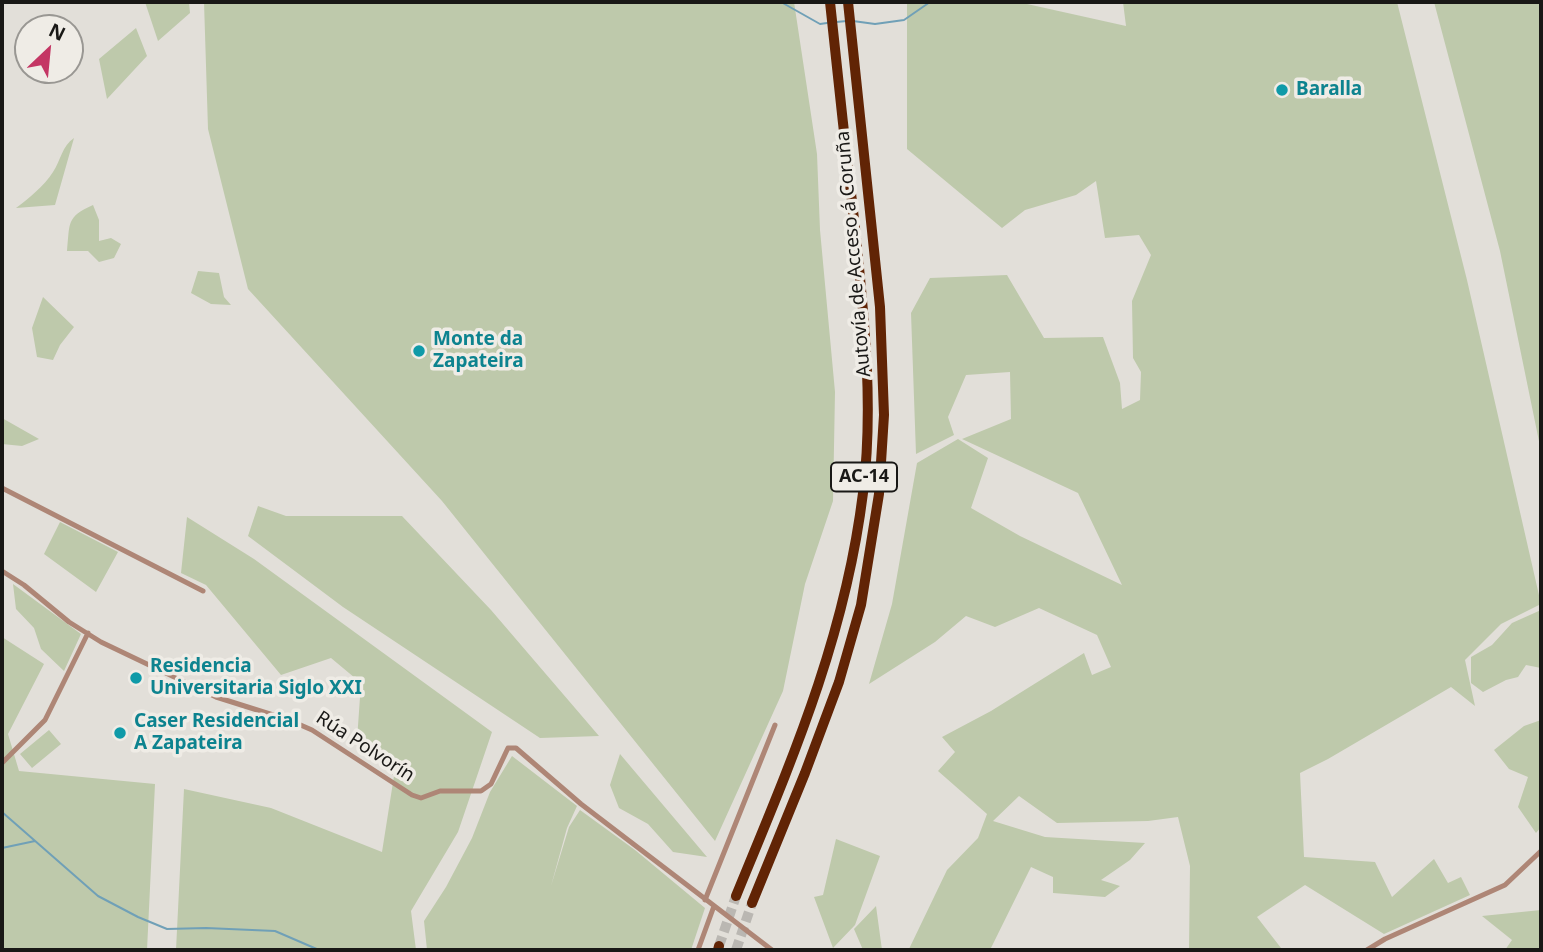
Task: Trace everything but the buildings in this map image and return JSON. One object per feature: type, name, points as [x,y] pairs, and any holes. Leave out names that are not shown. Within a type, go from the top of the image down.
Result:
[{"type":"highway","name":"Autovía de Acceso á Coruña","points":[[736,896],[821,681],[846,597],[863,492],[868,406],[866,333],[830,2]]},
{"type":"highway","name":"Autovía de Acceso á Coruña","points":[[752,902],[839,682],[861,606],[879,494],[884,415],[880,307],[848,2]]},
{"type":"street","points":[[2,488],[203,591]]},
{"type":"street","name":"Rúa Polvorín","points":[[2,571],[24,585],[69,622],[127,656],[216,697],[312,730],[412,795],[421,798],[440,791],[481,791],[491,784],[508,748],[516,748],[581,804],[710,903]]},
{"type":"street","points":[[2,763],[45,720],[88,633]]},
{"type":"street","points":[[698,950],[710,903],[775,725]]},
{"type":"street","points":[[1367,950],[1385,939],[1505,885],[1541,851]]},
{"type":"street","points":[[710,903],[772,950]]},
{"type":"green space","points":[[145,2],[189,2],[190,13],[158,41]]},
{"type":"green space","points":[[204,2],[794,2],[817,154],[820,230],[835,392],[833,501],[805,584],[783,691],[715,841],[442,501],[248,289],[208,129]]},
{"type":"green space","points":[[907,2],[1018,2],[1126,26],[1123,2],[1397,2],[1467,280],[1541,604],[1501,624],[1465,660],[1475,706],[1451,687],[1300,773],[1304,857],[1375,862],[1392,897],[1434,859],[1448,883],[1461,877],[1470,895],[1384,934],[1305,885],[1257,917],[1281,948],[1189,950],[1190,866],[1178,817],[1148,821],[1057,823],[1019,796],[993,821],[1045,837],[1145,843],[1130,860],[1101,880],[1120,886],[1105,897],[1053,893],[1053,877],[1031,867],[990,950],[895,950],[909,949],[947,870],[978,838],[987,814],[938,771],[955,752],[942,737],[991,711],[1084,653],[1092,675],[1111,667],[1097,635],[1039,608],[995,627],[966,616],[935,642],[869,684],[892,604],[917,463],[958,439],[988,458],[971,508],[1020,536],[1122,585],[1078,493],[962,439],[1011,419],[1010,372],[966,375],[948,417],[954,435],[916,454],[911,313],[930,278],[1007,275],[1044,338],[1103,337],[1120,383],[1122,409],[1140,400],[1141,372],[1133,358],[1132,301],[1151,255],[1139,235],[1105,238],[1096,181],[1076,195],[1025,210],[1002,228],[907,149]]},
{"type":"green space","points":[[1434,2],[1541,2],[1541,451],[1500,251]]},
{"type":"green space","points":[[136,28],[147,56],[107,99],[99,59]]},
{"type":"green space","points":[[74,138],[55,205],[16,208],[45,182]]},
{"type":"green space","points":[[93,205],[99,220],[99,241],[111,238],[121,244],[114,258],[99,262],[88,251],[67,251],[71,222],[78,213]]},
{"type":"green space","points":[[198,271],[219,273],[224,297],[231,305],[211,304],[191,293]]},
{"type":"green space","points":[[43,297],[74,327],[60,345],[53,360],[37,357],[32,328]]},
{"type":"green space","points":[[2,418],[39,439],[22,446],[2,444]]},
{"type":"green space","points":[[258,506],[286,516],[402,516],[491,610],[599,736],[540,738],[343,607],[248,536]]},
{"type":"green space","points":[[187,517],[254,559],[492,732],[458,832],[411,911],[416,950],[176,950],[184,789],[271,808],[382,852],[394,776],[357,740],[361,683],[331,658],[281,675],[206,585],[181,573]]},
{"type":"green space","points":[[60,522],[118,552],[96,592],[44,554]]},
{"type":"green space","points":[[13,584],[81,634],[64,671],[41,649],[34,628],[16,609]]},
{"type":"green space","points":[[1541,610],[1541,668],[1526,665],[1518,677],[1483,692],[1471,683],[1471,657],[1492,645],[1512,623]]},
{"type":"green space","points":[[2,637],[44,664],[8,734],[19,771],[155,784],[147,950],[2,950]]},
{"type":"green space","points":[[1541,720],[1541,827],[1536,833],[1518,807],[1528,777],[1509,769],[1494,750],[1524,726]]},
{"type":"green space","points":[[49,730],[61,744],[32,768],[20,754]]},
{"type":"green space","points":[[620,754],[707,857],[673,852],[648,824],[619,808],[610,785]]},
{"type":"green space","points":[[512,756],[577,806],[567,828],[551,886],[569,827],[580,810],[635,850],[705,908],[691,950],[427,950],[424,921],[446,887],[472,838],[490,792]]},
{"type":"green space","points":[[836,839],[880,856],[855,925],[833,948],[814,897],[823,895]]},
{"type":"green space","points":[[876,906],[882,950],[863,950],[854,929]]},
{"type":"green space","points":[[1541,910],[1541,950],[1505,950],[1512,940],[1482,916]]},
{"type":"waterway","points":[[781,2],[820,24],[827,23]]},
{"type":"waterway","points":[[853,21],[875,24],[904,20],[930,2]]},
{"type":"waterway","points":[[836,22],[847,21]]},
{"type":"waterway","points":[[2,812],[98,896],[138,917],[167,929],[275,931],[319,950]]},
{"type":"waterway","points":[[2,848],[35,841]]},
{"type":"tunnel","points":[[719,946],[736,896]]},
{"type":"tunnel","points":[[736,950],[752,903]]},
{"type":"place","name":"Baralla","points":[[1282,90]]},
{"type":"place","name":"Monte da Zapateira","points":[[419,351]]},
{"type":"place","name":"Residencia Universitaria Siglo XXI","points":[[136,678]]},
{"type":"place","name":"Caser Residencial A Zapateira","points":[[120,733]]}]
